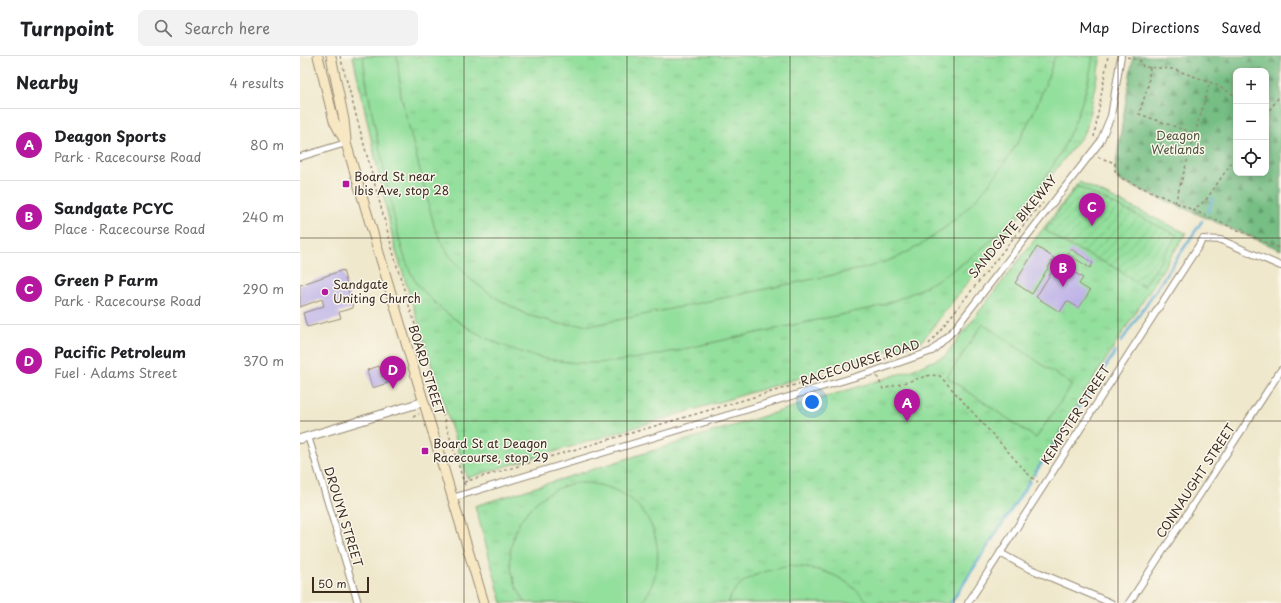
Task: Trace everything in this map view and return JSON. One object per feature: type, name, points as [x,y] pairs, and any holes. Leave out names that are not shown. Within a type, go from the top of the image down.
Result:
[{"type":"main road","name":"BOARD STREET","points":[[318,56],[334,121],[346,143]]},
{"type":"main road","name":"BOARD STREET","points":[[331,56],[344,120],[346,143],[484,603]]},
{"type":"street","name":"RACECOURSE ROAD","points":[[452,498],[876,371],[932,351],[954,330],[1102,139],[1109,122],[1121,56]]},
{"type":"street","points":[[300,157],[346,143]]},
{"type":"street","name":"KEMPSTER STREET","points":[[968,603],[1204,239],[1221,240],[1281,266]]},
{"type":"street","name":"CONNAUGHT STREET","points":[[1129,603],[1281,370]]},
{"type":"street","points":[[304,438],[423,402]]},
{"type":"street","name":"DROUYN STREET","points":[[304,438],[358,603]]},
{"type":"street","points":[[1000,553],[1026,567],[1111,603]]},
{"type":"path","points":[[340,56],[398,270],[464,484],[872,362],[900,355]]},
{"type":"path","points":[[1093,140],[1108,56]]},
{"type":"path","points":[[1121,56],[1141,61],[1143,67],[1173,69],[1210,82],[1233,94]]},
{"type":"path","points":[[1150,67],[1148,86],[1139,114],[1196,134]]},
{"type":"path","points":[[1175,203],[1210,82]]},
{"type":"path","points":[[1269,110],[1281,94]]},
{"type":"path","points":[[1090,154],[1115,163],[1115,171],[1119,177],[1192,211],[1281,249]]},
{"type":"path","points":[[1192,211],[1206,200],[1233,160]]},
{"type":"path","name":"SANDGATE BIKEWAY","points":[[928,345],[1034,212],[1048,199]]},
{"type":"path","points":[[876,374],[884,389],[930,375],[940,376],[1030,476],[1044,485]]},
{"type":"green space","points":[[353,56],[1101,56],[1086,131],[922,341],[467,478],[395,248]]},
{"type":"green space","points":[[363,56],[397,56],[401,96],[435,229],[449,255],[471,280],[498,299],[527,315],[560,324],[594,325],[866,268],[900,256],[929,240],[954,220],[978,197],[998,172],[1016,145],[1031,116],[1044,87],[1055,56],[1093,56],[1087,87],[1077,116],[1065,144],[1050,171],[1012,220],[966,261],[947,274],[917,291],[881,306],[645,357],[621,361],[584,363],[539,357],[493,341],[452,317],[434,302],[418,285],[407,265],[396,225],[371,106]]},
{"type":"green space","name":"Deagon Wetlands","points":[[1133,56],[1281,56],[1281,250],[1118,180],[1115,169]]},
{"type":"green space","points":[[1079,182],[1186,233],[952,603],[502,603],[475,506],[912,370],[945,356]]},
{"type":"green space","points":[[1077,186],[1177,235],[1144,287],[1114,267],[1066,244],[1045,230]]},
{"type":"green space","points":[[983,324],[1072,385],[1036,438],[947,377]]},
{"type":"green space","points":[[575,483],[599,485],[620,492],[636,505],[649,520],[656,539],[658,560],[653,581],[642,603],[526,603],[516,585],[511,566],[511,547],[516,530],[525,514],[538,500],[555,490]]},
{"type":"green space","points":[[790,566],[814,569],[834,575],[860,593],[869,603],[728,603],[732,594],[738,587],[753,576]]},
{"type":"building","points":[[1037,247],[1054,258],[1032,294],[1015,283]]},
{"type":"building","points":[[1071,249],[1093,263],[1090,268],[1068,254]]},
{"type":"building","points":[[1058,262],[1083,278],[1079,284],[1090,291],[1079,308],[1067,301],[1060,312],[1036,297]]},
{"type":"building","name":"Sandgate Uniting Church","points":[[343,270],[353,308],[339,312],[341,318],[307,327],[303,313],[324,306],[322,299],[300,307],[300,285]]},
{"type":"building","points":[[379,366],[382,377],[389,375],[391,382],[372,388],[367,370]]},
{"type":"waterway","points":[[1208,212],[1213,198]]},
{"type":"waterway","points":[[1121,342],[1202,221]]},
{"type":"waterway","points":[[1034,475],[1116,351]]},
{"type":"waterway","points":[[951,603],[1030,481]]},
{"type":"place","name":"Board St near Ibis Ave, stop 28","points":[[346,184]]},
{"type":"place","name":"Green P Farm","points":[[1092,226]]},
{"type":"place","name":"Sandgate PCYC","points":[[1063,287]]},
{"type":"place","name":"Sandgate Uniting Church","points":[[325,292]]},
{"type":"place","name":"Pacific Petroleum","points":[[393,389]]},
{"type":"place","name":"Deagon Sports","points":[[907,422]]},
{"type":"place","name":"Board St at Deagon Racecourse, stop 29","points":[[425,451]]}]
